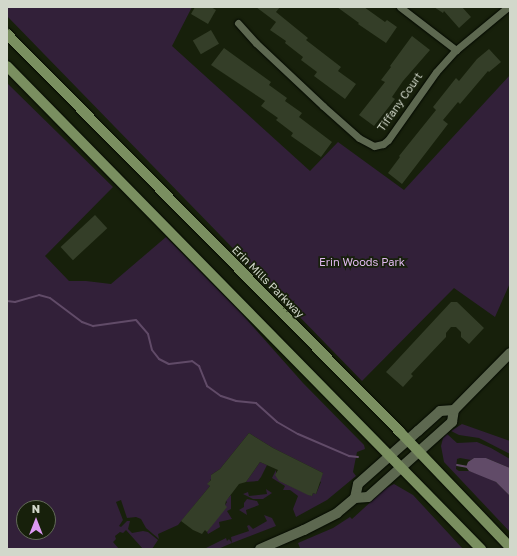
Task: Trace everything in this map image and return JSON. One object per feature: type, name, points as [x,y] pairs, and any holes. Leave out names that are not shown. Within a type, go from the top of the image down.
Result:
[{"type":"main road","name":"Erin Mills Parkway","points":[[7,34],[408,440],[510,547]]},
{"type":"main road","points":[[7,66],[482,549]]},
{"type":"street","points":[[400,7],[456,50]]},
{"type":"street","name":"Tiffany Court","points":[[238,23],[256,43],[317,100],[370,146],[378,146],[388,140],[436,72],[456,50],[508,7]]},
{"type":"street","points":[[260,549],[304,530],[336,513],[355,498],[368,497],[452,422],[454,410],[510,353]]},
{"type":"street","points":[[355,498],[358,484],[440,411],[454,410]]},
{"type":"green space","name":"Erin Woods Park","points":[[7,7],[192,7],[172,46],[310,171],[338,142],[404,190],[510,75],[510,283],[495,317],[454,288],[362,381],[7,16]]},
{"type":"green space","points":[[7,83],[113,187],[45,256],[69,281],[86,281],[111,284],[166,237],[241,313],[303,383],[364,445],[365,449],[357,452],[353,472],[356,476],[327,500],[296,517],[293,509],[298,496],[290,490],[283,490],[285,486],[272,478],[276,470],[276,475],[280,481],[312,496],[313,493],[316,494],[321,482],[319,481],[323,473],[273,448],[249,433],[220,469],[211,475],[211,479],[208,484],[210,486],[178,525],[158,534],[159,539],[146,528],[141,519],[136,517],[127,518],[121,500],[116,502],[123,520],[119,526],[121,527],[127,521],[130,521],[128,529],[132,533],[143,531],[148,532],[158,540],[152,549],[143,549],[126,530],[115,536],[116,539],[113,542],[119,549],[7,549]]},
{"type":"green space","points":[[462,424],[510,441],[510,454],[479,438],[459,435],[451,431]]},
{"type":"green space","points":[[447,434],[457,443],[477,442],[510,459],[510,468],[486,458],[474,458],[471,460],[460,458],[457,459],[456,469],[459,471],[469,471],[482,475],[496,482],[510,496],[510,532],[444,462],[441,446],[443,438]]},
{"type":"green space","points":[[260,462],[267,465],[261,477],[258,481],[246,482]]},
{"type":"green space","points":[[394,484],[413,495],[463,549],[298,549],[300,548],[298,543],[333,528],[350,517],[352,519],[386,488]]},
{"type":"green space","points":[[266,489],[272,493],[263,499],[253,499],[243,494],[248,492],[249,496],[267,494]]},
{"type":"green space","points":[[231,495],[231,509],[227,511],[232,519],[219,522],[220,527],[208,534],[207,532],[227,502],[224,499],[225,496],[228,498]]},
{"type":"green space","points":[[247,499],[257,501],[259,505],[246,510],[247,515],[239,510],[244,507],[244,503]]},
{"type":"green space","points":[[264,515],[272,518],[276,526],[232,543],[231,537],[249,531],[247,526],[249,525],[253,529],[267,521]]},
{"type":"green space","points":[[226,538],[227,541],[229,539],[232,543],[218,549],[204,549]]},
{"type":"shaded area","points":[[474,458],[486,458],[510,468],[510,496],[496,482],[469,471],[466,467],[468,462]]},
{"type":"building","points":[[195,7],[211,7],[216,10],[208,24],[191,14]]},
{"type":"building","points":[[256,7],[280,7],[276,12],[308,38],[306,40],[341,67],[338,71],[356,84],[345,99],[314,76],[317,72],[301,60],[303,57],[285,43],[286,41],[270,30],[276,22]]},
{"type":"building","points":[[337,7],[364,7],[385,22],[387,20],[397,27],[386,43],[358,24],[359,23]]},
{"type":"building","points":[[434,7],[462,7],[471,17],[459,28],[444,11],[443,13]]},
{"type":"building","points":[[211,30],[219,44],[201,54],[193,40]]},
{"type":"building","points":[[412,36],[430,50],[403,81],[392,97],[395,99],[374,126],[359,115],[385,82],[381,80]]},
{"type":"building","points":[[224,48],[271,82],[269,85],[287,98],[285,101],[302,113],[299,117],[332,142],[321,157],[291,136],[293,133],[276,120],[278,118],[261,106],[265,101],[211,65]]},
{"type":"building","points":[[489,49],[501,62],[489,72],[488,71],[460,104],[458,102],[443,120],[448,124],[402,184],[388,173],[400,157],[399,156],[436,110],[433,107],[456,78],[459,81],[477,59]]},
{"type":"building","points":[[95,215],[107,228],[73,260],[61,247]]},
{"type":"building","points":[[451,302],[457,302],[484,328],[469,344],[461,337],[461,332],[456,327],[451,327],[446,333],[446,337],[411,374],[413,376],[403,387],[386,372]]},
{"type":"building","points":[[249,433],[273,448],[323,473],[316,494],[313,493],[312,496],[308,495],[279,481],[275,475],[278,470],[260,462],[246,482],[239,484],[226,501],[225,505],[227,507],[207,532],[205,530],[202,534],[193,530],[181,521],[210,486],[207,484],[211,480],[211,475],[220,469]]},
{"type":"waterway","points":[[7,301],[15,302],[39,295],[50,298],[82,322],[93,326],[136,320],[148,334],[152,350],[159,359],[169,364],[192,361],[199,366],[207,386],[221,396],[236,401],[256,403],[277,422],[298,434],[349,456],[358,457]]},
{"type":"waterway","points":[[457,465],[468,467]]}]
